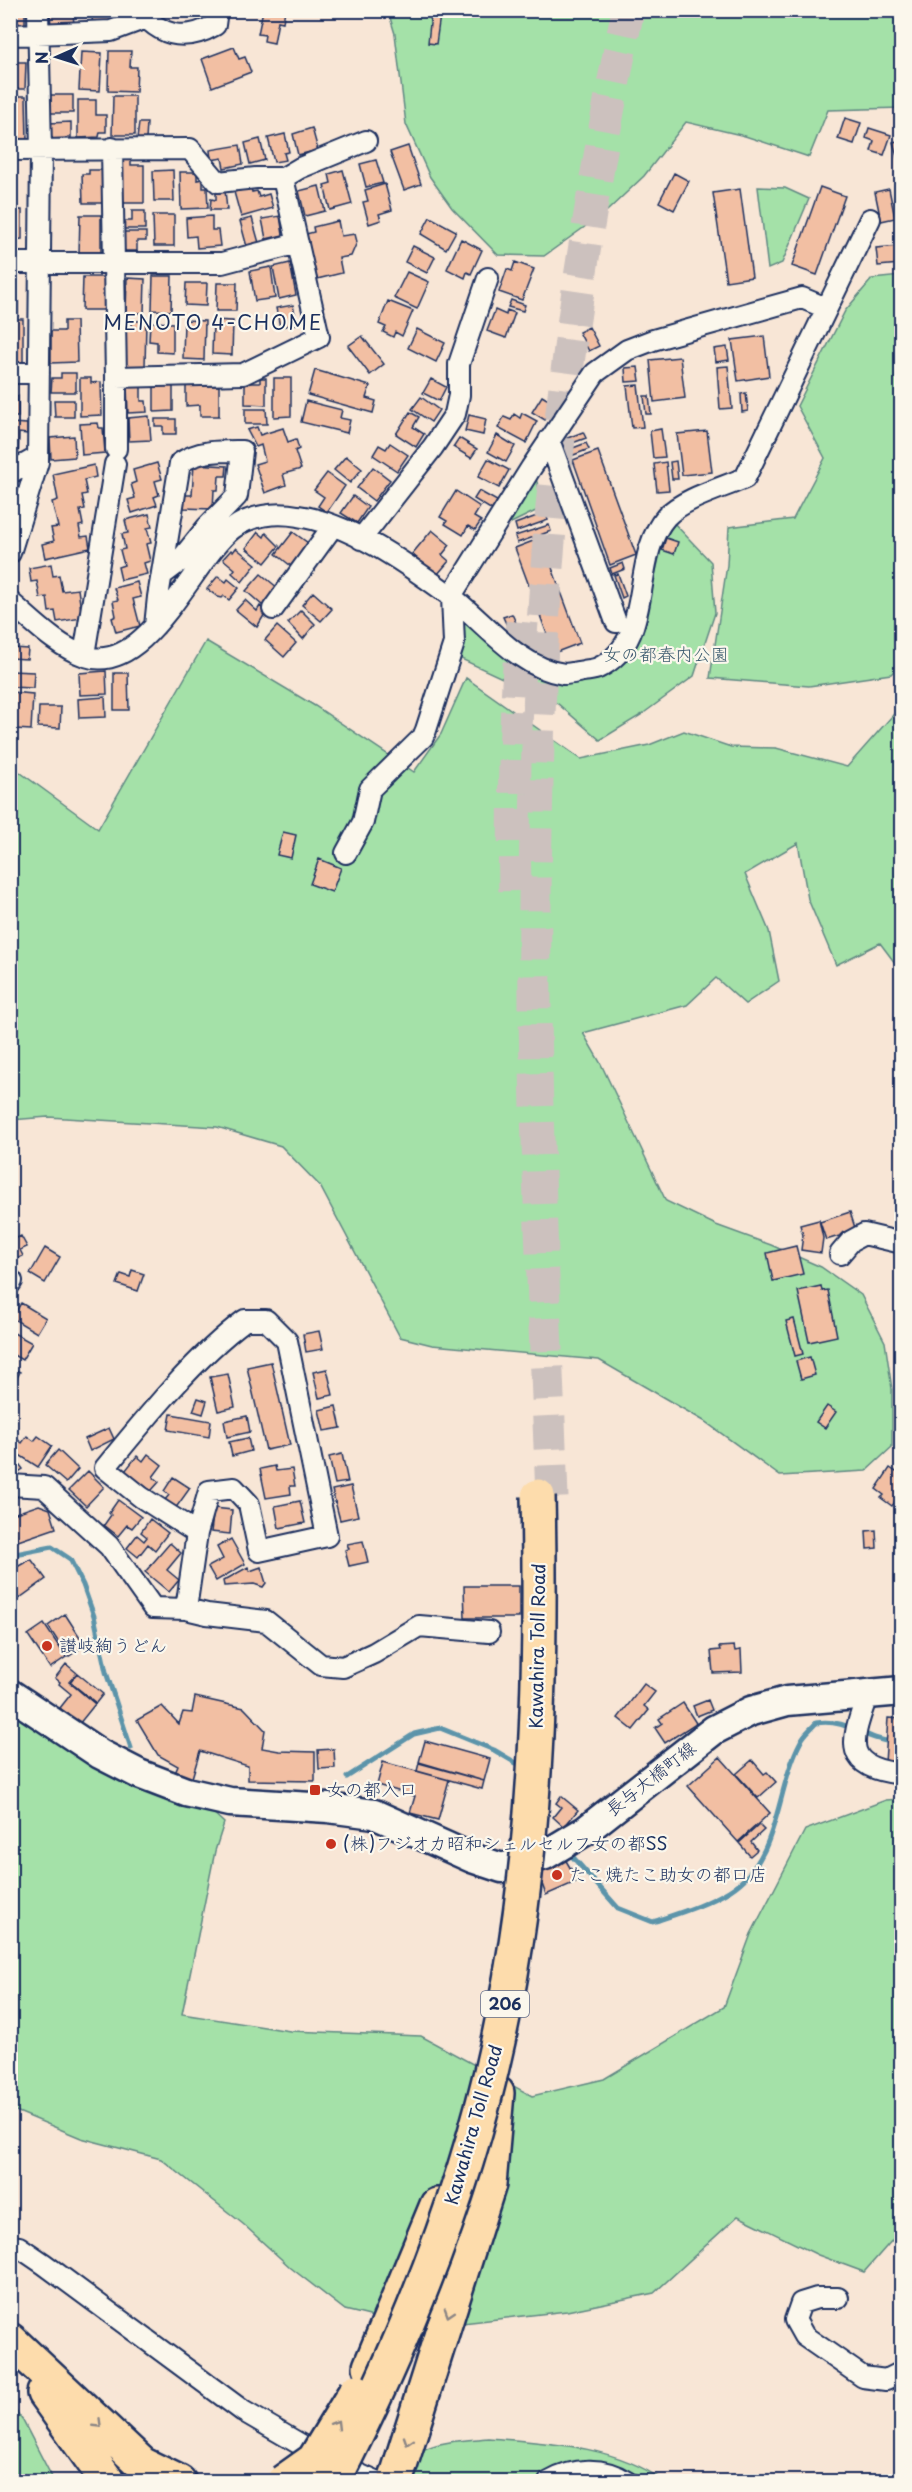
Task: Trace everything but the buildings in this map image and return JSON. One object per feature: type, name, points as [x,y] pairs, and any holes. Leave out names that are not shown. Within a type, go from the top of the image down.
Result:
[{"type":"highway","name":"Kawahira Toll Road","points":[[348,2481],[410,2350],[446,2258],[493,2087],[498,2040],[518,1931],[534,1789],[545,1497]]},
{"type":"highway","name":"Kawahira Toll Road","points":[[333,2481],[399,2346],[436,2254],[493,2087]]},
{"type":"highway","points":[[283,2481],[314,2460],[370,2367],[493,2087]]},
{"type":"highway","points":[[394,2481],[489,2184],[493,2087]]},
{"type":"highway","points":[[10,2340],[142,2464],[179,2481]]},
{"type":"highway","points":[[10,2351],[108,2481]]},
{"type":"main road","name":"長与大橋町線","points":[[10,1694],[100,1754],[140,1774],[186,1792],[230,1802],[328,1808],[374,1814],[472,1858],[502,1868],[545,1855],[585,1832],[714,1730],[751,1711],[787,1701],[861,1716],[902,1690]]},
{"type":"street","points":[[10,553],[38,457],[41,150],[38,10]]},
{"type":"street","points":[[10,35],[111,31],[142,14],[169,35],[201,33],[215,25],[217,10]]},
{"type":"street","points":[[10,150],[190,149],[218,182],[283,178],[300,168],[366,141]]},
{"type":"street","points":[[84,656],[115,457],[112,148]]},
{"type":"street","points":[[116,377],[243,374],[319,337],[283,178]]},
{"type":"street","points":[[10,602],[61,645],[84,656],[112,658],[147,636],[204,561],[233,528],[256,517],[282,513],[315,518],[361,539],[403,563],[451,597],[510,648],[542,667],[566,674],[597,668],[622,650],[636,618],[656,532],[667,515],[683,504],[745,478],[870,219]]},
{"type":"street","points":[[10,263],[222,263],[298,243]]},
{"type":"street","points":[[361,539],[433,447],[455,414],[459,395],[459,364],[488,278]]},
{"type":"street","points":[[346,853],[363,822],[370,789],[423,737],[426,730],[454,643],[451,597],[549,440],[594,373],[627,350],[653,340],[802,298],[826,308]]},
{"type":"street","points":[[10,373],[39,373]]},
{"type":"street","points":[[549,440],[616,622]]},
{"type":"street","points":[[155,626],[162,575],[180,462],[191,455],[242,451],[237,496],[207,527],[178,563],[162,575]]},
{"type":"street","points":[[10,473],[38,457]]},
{"type":"street","points":[[273,609],[333,526]]},
{"type":"street","points":[[840,1254],[851,1241],[864,1234],[902,1243]]},
{"type":"street","points":[[186,1609],[197,1533],[209,1491],[234,1488],[249,1504],[259,1551],[327,1536],[287,1341],[266,1320],[245,1320],[224,1336],[141,1424],[105,1468],[141,1497],[197,1533]]},
{"type":"street","points":[[10,1485],[44,1487],[109,1546],[153,1608],[186,1609],[207,1614],[266,1621],[321,1665],[343,1667],[374,1653],[419,1626],[489,1632]]},
{"type":"street","points":[[861,1716],[855,1752],[867,1765],[879,1772],[902,1774]]},
{"type":"street","points":[[10,2246],[19,2247],[44,2264],[243,2411],[329,2461],[376,2481]]},
{"type":"street","points":[[838,2298],[817,2298],[801,2303],[795,2320],[804,2336],[863,2377],[886,2380],[902,2372]]},
{"type":"street","points":[[549,2481],[561,2475],[588,2469],[621,2477],[627,2481]]},
{"type":"green space","points":[[388,11],[901,11],[901,108],[828,110],[809,157],[745,136],[686,122],[644,176],[607,211],[544,256],[498,255],[452,208],[430,177],[406,124],[395,34]]},
{"type":"green space","points":[[758,187],[785,188],[809,199],[782,263],[768,269]]},
{"type":"green space","points":[[901,276],[901,664],[891,674],[809,686],[710,678],[727,565],[729,527],[793,519],[825,458],[797,406],[845,311],[872,279]]},
{"type":"green space","points":[[535,475],[544,507],[509,524]]},
{"type":"green space","name":"女の都春内公園","points":[[672,521],[711,562],[715,613],[694,676],[641,715],[600,740],[558,704],[459,658],[465,644],[461,617],[526,670],[626,656],[646,615],[665,532]]},
{"type":"green space","points":[[206,641],[315,706],[414,772],[441,734],[466,678],[581,759],[649,745],[684,731],[731,747],[776,748],[847,767],[901,706],[901,971],[880,943],[836,965],[808,899],[798,843],[745,874],[769,931],[779,981],[745,1004],[716,978],[687,1005],[583,1033],[601,1064],[666,1201],[716,1225],[771,1245],[821,1267],[861,1295],[885,1342],[892,1389],[892,1447],[866,1471],[780,1476],[704,1421],[599,1360],[432,1345],[400,1337],[320,1186],[281,1146],[217,1127],[48,1117],[11,1120],[11,771],[14,768],[98,829]]},
{"type":"green space","points":[[10,1706],[190,1791],[224,1823],[215,1851],[182,2014],[290,2031],[421,2036],[532,2096],[604,2079],[724,2007],[751,1934],[805,1830],[886,1800],[901,1799],[901,2230],[864,2272],[818,2255],[738,2216],[654,2293],[567,2311],[419,2328],[345,2310],[161,2159],[81,2138],[11,2109]]},
{"type":"green space","points":[[10,2403],[23,2421],[54,2481],[11,2481]]},
{"type":"green space","points":[[488,2438],[557,2444],[602,2453],[644,2469],[664,2481],[395,2482],[410,2458],[421,2451],[446,2443]]},
{"type":"waterway","points":[[10,1555],[52,1547],[70,1559],[83,1585],[94,1616],[106,1672],[131,1748]]},
{"type":"waterway","points":[[571,1855],[618,1908],[653,1922],[682,1912],[729,1891],[746,1877],[759,1861],[775,1822],[786,1780],[802,1738],[816,1723],[828,1722],[847,1726],[873,1737],[893,1742]]},
{"type":"waterway","points":[[347,1777],[414,1734],[440,1728],[494,1750],[516,1763]]},
{"type":"tunnel","points":[[552,1498],[535,1010],[536,849],[544,602],[560,432],[582,262],[628,10]]},
{"type":"tunnel","points":[[515,891],[515,757],[522,622]]},
{"type":"place","name":"讃岐絢うどん","points":[[47,1646]]},
{"type":"place","name":"女の都入口","points":[[315,1790]]},
{"type":"place","name":"(株)フジオカ昭和シェルセルフ女の都SS","points":[[331,1844]]},
{"type":"place","name":"たこ焼たこ助女の都口店","points":[[557,1875]]},
{"type":"district","name":"MENOTO 4-CHOME","points":[[213,323]]}]
